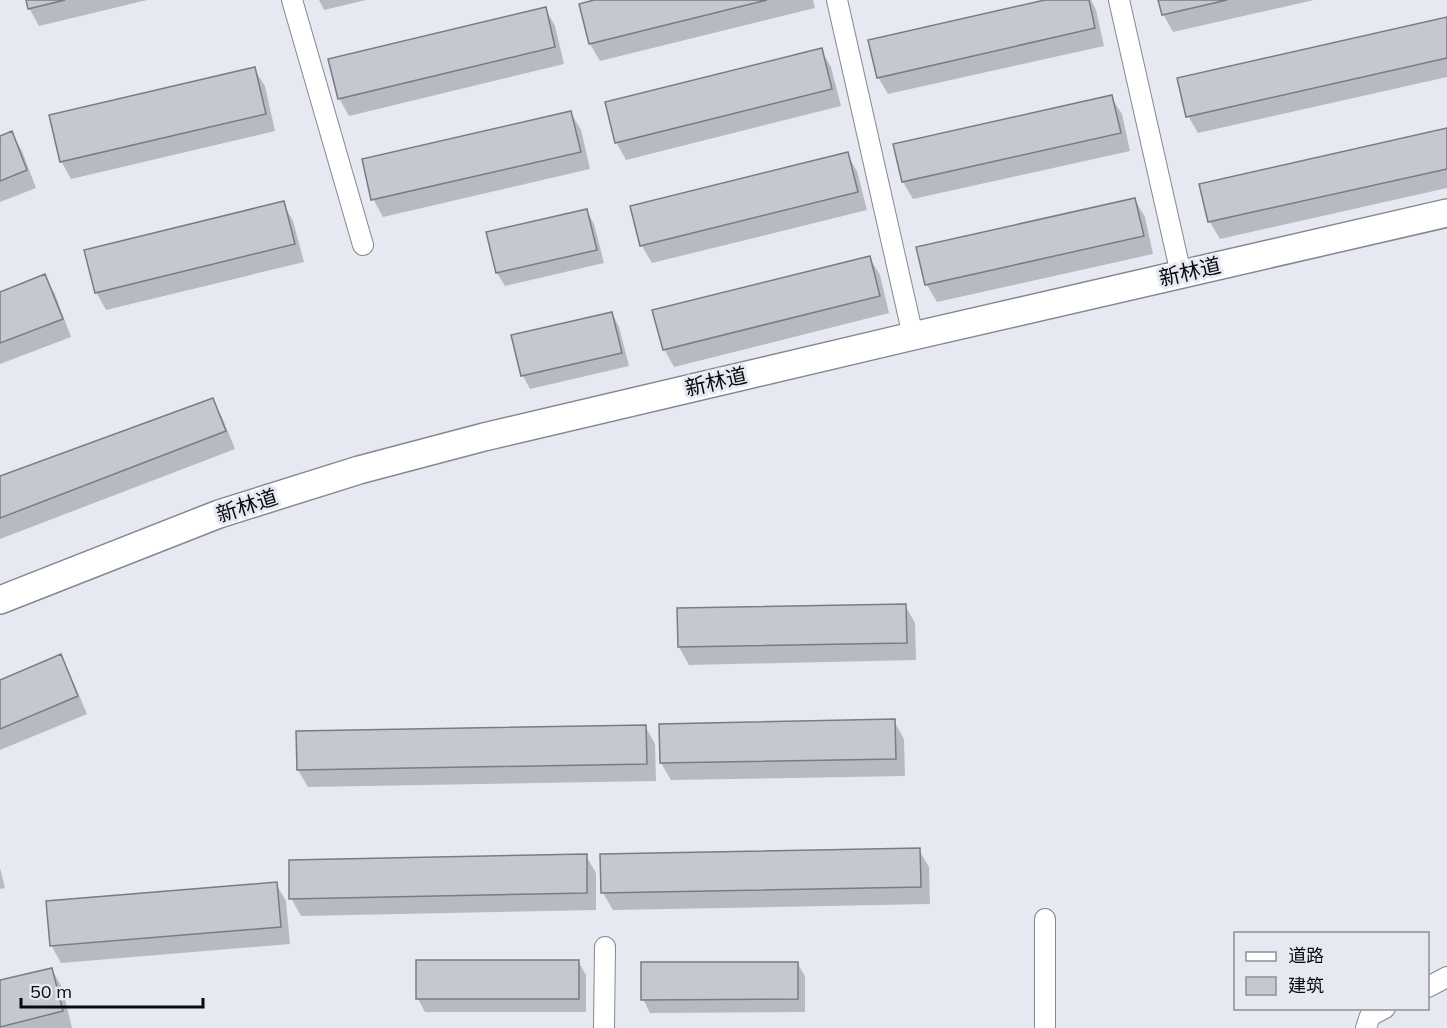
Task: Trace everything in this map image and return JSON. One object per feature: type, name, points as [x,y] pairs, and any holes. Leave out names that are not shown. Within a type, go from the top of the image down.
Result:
[{"type":"street","points":[[292,0],[363,245]]},
{"type":"street","points":[[837,0],[913,336]]},
{"type":"street","points":[[1119,0],[1181,274]]},
{"type":"street","name":"新林道","points":[[0,600],[219,514],[359,470],[484,437],[1447,213]]},
{"type":"street","points":[[1045,919],[1045,1028]]},
{"type":"street","points":[[604,1028],[605,947]]},
{"type":"street","points":[[1429,986],[1447,977]]},
{"type":"street","points":[[1366,1028],[1370,1016],[1382,1010]]},
{"type":"building","points":[[26,0],[65,0],[28,9]]},
{"type":"building","points":[[594,0],[767,0],[589,44],[579,4]]},
{"type":"building","points":[[1045,0],[1089,0],[1095,28],[877,78],[868,40]]},
{"type":"building","points":[[1158,0],[1227,0],[1162,15]]},
{"type":"building","points":[[546,7],[555,47],[338,99],[328,59]]},
{"type":"building","points":[[1447,17],[1447,58],[1186,117],[1177,78]]},
{"type":"building","points":[[822,48],[832,89],[615,143],[605,102]]},
{"type":"building","points":[[255,67],[266,114],[60,162],[49,115]]},
{"type":"building","points":[[1112,95],[1121,133],[902,182],[893,144]]},
{"type":"building","points":[[571,111],[581,152],[371,200],[362,159]]},
{"type":"building","points":[[1447,128],[1447,169],[1208,222],[1199,184]]},
{"type":"building","points":[[12,131],[27,170],[0,181],[0,136]]},
{"type":"building","points":[[848,152],[858,192],[640,246],[630,206]]},
{"type":"building","points":[[1135,198],[1144,236],[925,285],[916,247]]},
{"type":"building","points":[[284,201],[295,244],[95,293],[84,250]]},
{"type":"building","points":[[587,209],[597,250],[496,273],[486,232]]},
{"type":"building","points":[[870,256],[880,296],[663,350],[652,310]]},
{"type":"building","points":[[45,274],[63,319],[0,343],[0,292]]},
{"type":"building","points":[[612,312],[622,353],[521,376],[511,335]]},
{"type":"building","points":[[213,398],[226,431],[0,518],[0,476]]},
{"type":"building","points":[[213,398],[226,431],[0,518],[0,476]]},
{"type":"building","points":[[906,604],[907,643],[678,647],[677,608]]},
{"type":"building","points":[[61,654],[78,696],[0,729],[0,680]]},
{"type":"building","points":[[895,719],[896,759],[660,763],[659,724]]},
{"type":"building","points":[[646,725],[647,764],[297,770],[296,731]]},
{"type":"building","points":[[920,848],[921,887],[601,893],[600,854]]},
{"type":"building","points":[[587,854],[587,893],[289,899],[289,860]]},
{"type":"building","points":[[277,882],[281,927],[50,946],[46,901]]},
{"type":"building","points":[[416,960],[579,960],[579,999],[416,999]]},
{"type":"building","points":[[641,962],[798,962],[798,999],[641,1000]]},
{"type":"building","points":[[52,968],[63,1011],[0,1027],[0,980]]}]
